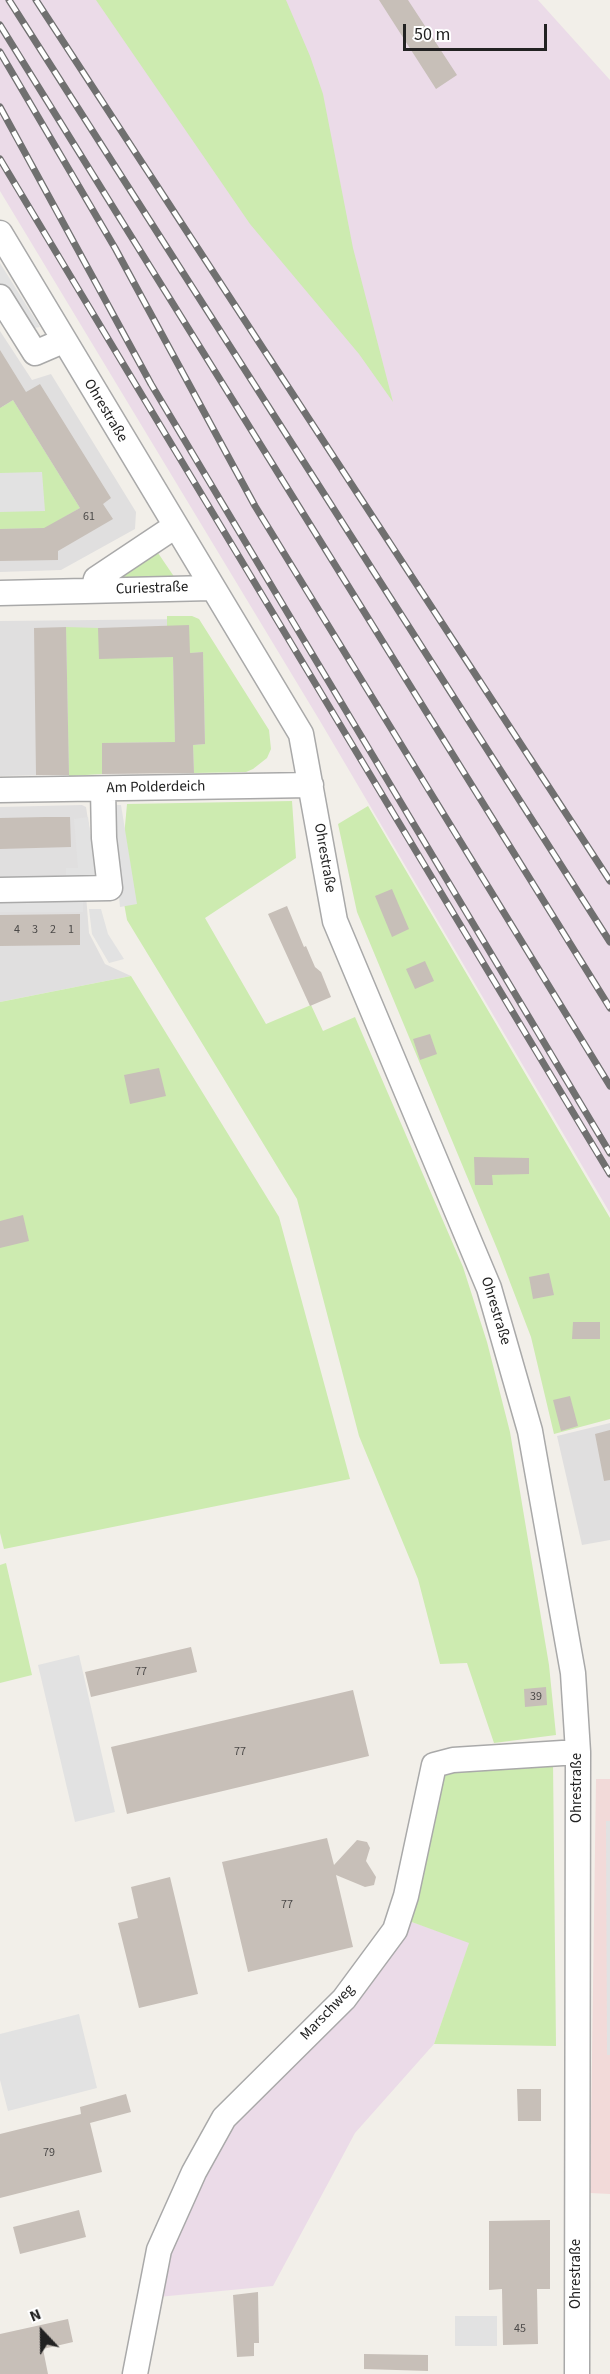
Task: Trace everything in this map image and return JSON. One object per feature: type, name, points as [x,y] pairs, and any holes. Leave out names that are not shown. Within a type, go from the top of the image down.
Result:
[{"type":"street","name":"Ohrestraße","points":[[0,233],[174,527],[301,734],[335,921],[489,1288],[530,1431],[573,1672],[578,1752],[577,2374]]},
{"type":"street","points":[[0,297],[35,353],[63,341]]},
{"type":"street","name":"Curiestraße","points":[[93,591],[96,579],[174,527]]},
{"type":"street","name":"Curiestraße","points":[[0,593],[211,588]]},
{"type":"street","name":"Am Polderdeich","points":[[0,790],[311,785]]},
{"type":"street","points":[[0,890],[110,888],[104,838],[103,789]]},
{"type":"street","name":"Marschweg","points":[[135,2374],[159,2250],[194,2172],[224,2118],[344,1999],[395,1930],[406,1896],[434,1765],[453,1760],[578,1752]]},
{"type":"shaded area","points":[[0,0],[538,0],[610,80],[610,1213],[320,721],[0,191]]},
{"type":"shaded area","points":[[0,263],[40,327],[24,330],[0,292]]},
{"type":"shaded area","points":[[0,331],[32,380],[51,374],[136,512],[135,529],[61,570],[0,572]]},
{"type":"shaded area","points":[[42,472],[45,511],[0,512],[0,473]]},
{"type":"shaded area","points":[[190,619],[265,740],[246,771],[0,776],[0,621]]},
{"type":"shaded area","points":[[82,805],[86,807],[97,877],[0,883],[0,807]]},
{"type":"shaded area","points":[[110,805],[121,805],[137,904],[120,907]]},
{"type":"shaded area","points":[[88,817],[96,874],[83,876],[82,879],[66,880],[66,868],[78,868],[74,819]]},
{"type":"shaded area","points":[[86,895],[89,933],[105,964],[131,976],[0,1002],[0,897]]},
{"type":"shaded area","points":[[83,898],[83,912],[0,912],[0,899]]},
{"type":"shaded area","points":[[89,909],[101,909],[108,934],[124,959],[109,963],[92,934]]},
{"type":"shaded area","points":[[610,1423],[610,1540],[582,1545],[557,1436]]},
{"type":"shaded area","points":[[79,1655],[115,1812],[75,1822],[38,1665]]},
{"type":"shaded area","points":[[596,1779],[610,1779],[610,2194],[590,2193]]},
{"type":"shaded area","points":[[606,1821],[610,1821],[610,2055],[607,2055]]},
{"type":"shaded area","points":[[409,1921],[470,1942],[434,2044],[355,2133],[273,2286],[158,2297],[169,2245],[233,2118]]},
{"type":"shaded area","points":[[79,2014],[97,2088],[8,2111],[0,2080],[0,2034]]},
{"type":"shaded area","points":[[455,2316],[497,2316],[497,2346],[455,2346]]},
{"type":"green space","points":[[96,0],[286,0],[310,56],[323,94],[353,248],[393,402],[359,354],[250,224]]},
{"type":"green space","points":[[13,400],[80,508],[54,523],[55,528],[0,529],[0,404],[2,407]]},
{"type":"green space","points":[[156,550],[175,578],[118,578]]},
{"type":"green space","points":[[167,616],[192,616],[199,619],[269,730],[271,749],[267,758],[253,769],[246,772],[194,773],[193,745],[205,744],[203,652],[190,653],[167,626]]},
{"type":"green space","points":[[66,627],[99,628],[99,658],[173,657],[175,742],[102,743],[102,774],[69,776]]},
{"type":"green space","points":[[292,801],[296,858],[205,918],[266,1024],[311,1005],[323,1031],[355,1017],[463,1267],[487,1342],[510,1432],[549,1665],[556,1735],[494,1743],[467,1663],[440,1664],[418,1579],[359,1436],[297,1199],[127,920],[120,881],[127,804]]},
{"type":"green space","points":[[368,806],[610,1218],[610,1419],[554,1434],[531,1337],[498,1251],[357,912],[338,824]]},
{"type":"green space","points":[[131,976],[279,1217],[350,1479],[4,1549],[0,1533],[0,1002]]},
{"type":"green space","points":[[6,1563],[32,1675],[0,1683],[0,1565]]},
{"type":"green space","points":[[553,1761],[556,2046],[434,2044],[469,1943],[409,1921],[441,1771]]},
{"type":"building","points":[[379,0],[408,0],[457,75],[436,89]]},
{"type":"building","points":[[0,350],[26,392],[40,384],[111,498],[103,504],[113,519],[58,551],[58,560],[0,561],[0,529],[44,528],[80,508],[13,400],[0,408]]},
{"type":"building","points":[[189,625],[190,653],[203,652],[205,744],[193,745],[194,773],[102,774],[102,743],[175,742],[173,657],[99,659],[98,628]]},
{"type":"building","points":[[66,627],[69,775],[36,775],[34,628]]},
{"type":"building","points":[[70,817],[71,847],[0,849],[0,818]]},
{"type":"building","points":[[392,889],[409,929],[392,937],[375,896]]},
{"type":"building","points":[[287,906],[304,947],[306,946],[315,967],[321,972],[331,997],[310,1006],[268,914]]},
{"type":"building","points":[[80,914],[80,945],[0,946],[0,915]]},
{"type":"building","points":[[425,961],[434,981],[415,989],[406,969]]},
{"type":"building","points":[[430,1034],[437,1054],[420,1060],[413,1039]]},
{"type":"building","points":[[159,1068],[166,1096],[130,1104],[124,1075]]},
{"type":"building","points":[[474,1157],[529,1158],[529,1174],[492,1175],[493,1185],[475,1185]]},
{"type":"building","points":[[23,1215],[29,1241],[0,1248],[0,1221]]},
{"type":"building","points":[[549,1273],[554,1295],[533,1299],[529,1277]]},
{"type":"building","points":[[573,1322],[600,1322],[600,1339],[572,1339]]},
{"type":"building","points":[[570,1396],[578,1426],[561,1431],[553,1400]]},
{"type":"building","points":[[610,1430],[610,1480],[604,1481],[595,1434]]},
{"type":"building","points":[[191,1647],[197,1672],[91,1697],[85,1672]]},
{"type":"building","points":[[546,1687],[547,1705],[525,1707],[524,1689]]},
{"type":"building","points":[[353,1690],[369,1756],[127,1814],[111,1747]]},
{"type":"building","points":[[327,1838],[334,1865],[357,1840],[367,1842],[370,1848],[366,1861],[376,1877],[374,1885],[365,1887],[336,1875],[353,1947],[248,1972],[222,1862]]},
{"type":"building","points":[[170,1877],[198,1994],[139,2008],[118,1923],[138,1918],[131,1887]]},
{"type":"building","points":[[517,2089],[541,2089],[541,2121],[518,2121]]},
{"type":"building","points":[[126,2094],[131,2112],[90,2123],[102,2172],[0,2198],[0,2134],[81,2114],[80,2107]]},
{"type":"building","points":[[79,2210],[86,2237],[20,2254],[13,2227]]},
{"type":"building","points":[[550,2220],[550,2289],[537,2289],[538,2344],[503,2345],[502,2289],[489,2290],[489,2221]]},
{"type":"building","points":[[258,2292],[259,2343],[254,2343],[254,2356],[237,2357],[233,2295]]},
{"type":"building","points":[[68,2319],[73,2342],[43,2349],[48,2374],[0,2374],[0,2334]]},
{"type":"building","points":[[364,2354],[428,2355],[428,2371],[364,2369]]},
{"type":"railway","points":[[9,0],[610,942]]},
{"type":"railway","points":[[36,0],[610,881]]},
{"type":"railway","points":[[0,25],[610,1008]]},
{"type":"railway","points":[[0,52],[115,248],[255,506],[610,1086]]},
{"type":"railway","points":[[0,107],[151,384],[610,1153]]},
{"type":"railway","points":[[0,159],[610,1174]]}]
